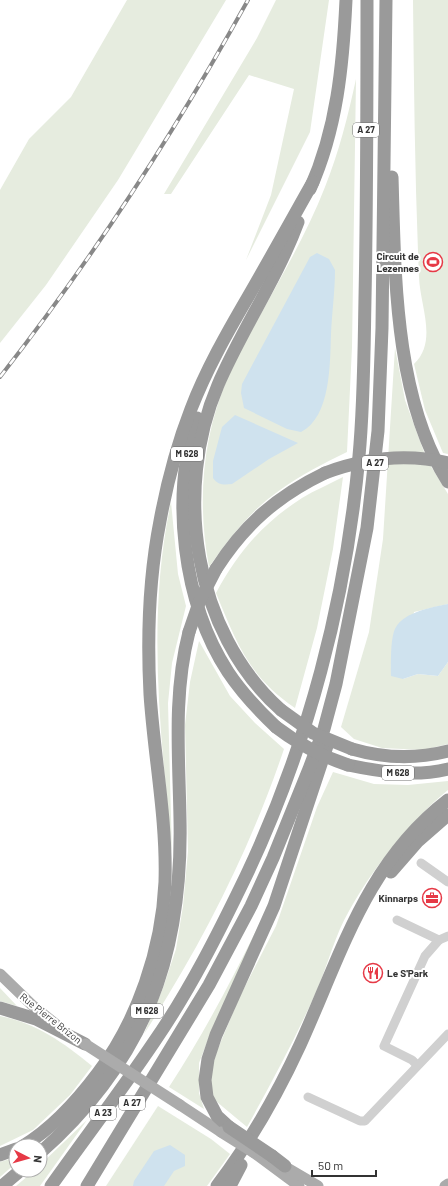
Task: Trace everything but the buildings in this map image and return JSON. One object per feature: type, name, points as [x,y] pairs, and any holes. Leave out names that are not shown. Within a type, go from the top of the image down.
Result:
[{"type":"highway","points":[[35,1138],[43,1133],[63,1114],[101,1070],[125,1030],[147,977],[159,930],[165,883],[163,829],[150,694],[149,636],[155,551],[168,481],[191,408],[209,367],[313,182],[325,150],[336,104],[343,53],[346,0]]},
{"type":"highway","name":"A 27","points":[[61,1186],[144,1061],[213,941],[247,874],[272,815],[307,719],[322,665],[336,604],[356,482],[363,378],[367,0]]},
{"type":"highway","points":[[387,0],[395,244],[404,356],[408,381],[419,420],[436,461],[448,482]]},
{"type":"highway","name":"A 27","points":[[77,1186],[187,1021],[231,945],[274,858],[317,749],[338,678],[367,528],[375,465],[382,359],[387,0]]},
{"type":"highway","name":"M 628","points":[[313,182],[277,270],[244,330],[217,386],[206,425],[197,476],[198,545],[204,580],[214,612],[228,643],[245,671],[255,684],[281,710],[313,733],[352,749],[379,755],[426,755],[448,751]]},
{"type":"highway","name":"M 628","points":[[313,182],[279,253],[213,379],[192,432],[184,477],[185,538],[188,565],[202,619],[228,671],[258,711],[276,727],[306,748],[331,760],[348,765],[371,770],[401,773],[421,773],[448,769]]},
{"type":"highway","name":"M 628","points":[[48,1145],[84,1110],[111,1075],[136,1034],[148,1008],[163,967],[175,919],[178,894],[181,845],[178,700],[183,655],[200,600],[216,569],[237,540],[264,512],[289,492],[325,473],[354,463],[389,458],[448,463]]},
{"type":"highway","points":[[285,1166],[271,1160],[225,1129],[214,1113],[207,1098],[205,1080],[208,1059],[216,1035],[274,906],[326,751],[344,684],[359,615],[367,564],[367,528]]},
{"type":"highway","points":[[230,1186],[278,1103],[340,951],[363,902],[386,864],[417,828],[448,800]]},
{"type":"highway","points":[[340,951],[384,881],[418,841],[448,815]]},
{"type":"highway","points":[[0,1008],[36,1019],[85,1044]]},
{"type":"highway","name":"A 23","points":[[87,1186],[187,1021]]},
{"type":"highway","name":"A 23","points":[[51,1186],[156,1040]]},
{"type":"highway","points":[[217,1186],[259,1123],[300,1046]]},
{"type":"highway","points":[[2,1186],[12,1178]]},
{"type":"main road","name":"Rue Pierre Brizon","points":[[0,974],[45,1016],[85,1044],[180,1105],[225,1129],[252,1152],[271,1160],[299,1186]]},
{"type":"main road","points":[[285,1166],[318,1186]]},
{"type":"street","points":[[421,863],[448,882]]},
{"type":"street","points":[[397,920],[439,940]]},
{"type":"street","points":[[417,1066],[412,1060],[384,1046],[424,956],[439,940],[448,936]]},
{"type":"street","points":[[308,1097],[356,1120],[366,1121],[448,1034]]},
{"type":"shaded area","points":[[127,0],[226,0],[118,180],[46,285],[0,343],[0,190],[29,139],[71,97]]},
{"type":"shaded area","points":[[276,0],[329,0],[310,132],[246,260],[271,195],[294,89],[249,75],[171,194],[164,194],[257,38]]},
{"type":"shaded area","points":[[413,0],[448,0],[448,454],[443,453],[425,410],[414,364],[421,355],[425,345],[426,323],[419,277]]},
{"type":"shaded area","points":[[356,79],[352,347],[347,452],[304,474],[259,506],[241,525],[209,567],[203,519],[203,495],[204,470],[212,423],[219,400],[238,355],[294,253],[320,200],[339,147]]},
{"type":"shaded area","points":[[395,348],[405,400],[427,460],[448,494],[448,604],[414,612],[403,679],[418,674],[438,676],[448,662],[448,744],[423,750],[382,748],[354,739],[341,727],[369,632],[383,539]]},
{"type":"shaded area","points":[[343,477],[333,549],[317,628],[295,708],[266,684],[255,671],[230,627],[216,593],[233,564],[263,528],[302,498]]},
{"type":"shaded area","points":[[171,502],[178,574],[186,606],[172,663],[168,703],[172,853],[160,721],[157,633],[163,546]]},
{"type":"shaded area","points":[[199,641],[230,696],[255,723],[284,749],[271,787],[223,896],[186,966],[144,1034],[163,988],[176,949],[183,906],[188,851],[185,725],[190,682]]},
{"type":"shaded area","points":[[333,772],[374,784],[408,785],[448,781],[448,790],[420,816],[393,846],[369,878],[349,911],[301,1025],[247,1127],[211,1097],[211,1071],[217,1051],[239,998],[276,926],[317,807]]},
{"type":"shaded area","points":[[273,896],[213,1027],[199,1063],[199,1093],[204,1109],[169,1087],[198,1041]]},
{"type":"shaded area","points":[[0,988],[17,1006],[0,1001]]},
{"type":"shaded area","points":[[0,1016],[13,1019],[38,1029],[71,1049],[92,1066],[70,1095],[33,1130],[16,1138],[8,1138],[8,1142],[0,1146]]},
{"type":"shaded area","points":[[158,1106],[211,1139],[230,1154],[207,1186],[106,1186]]},
{"type":"shaded area","points":[[87,1120],[48,1175],[48,1157]]},
{"type":"shaded area","points":[[8,1160],[8,1170],[0,1177],[0,1162]]},
{"type":"shaded area","points":[[26,1178],[46,1178],[40,1186],[16,1186]]},
{"type":"water","points":[[317,253],[329,259],[335,270],[329,374],[327,388],[318,414],[311,425],[301,432],[287,429],[244,408],[241,393],[242,384],[310,257]]},
{"type":"water","points":[[235,415],[298,443],[269,459],[232,484],[221,484],[213,478],[213,461],[222,427]]},
{"type":"water","points":[[448,604],[448,662],[438,676],[418,674],[403,679],[391,676],[392,644],[396,627],[400,622],[412,614]]},
{"type":"water","points":[[170,1145],[185,1155],[185,1166],[174,1171],[164,1186],[133,1186],[134,1181],[154,1151]]},
{"type":"railway","points":[[0,377],[68,286],[132,193],[192,98],[248,0]]},
{"type":"place","name":"Circuit de Lezennes","points":[[433,262]]},
{"type":"place","name":"Kinnarps","points":[[432,898]]},
{"type":"place","name":"Le S'Park","points":[[373,973]]}]
